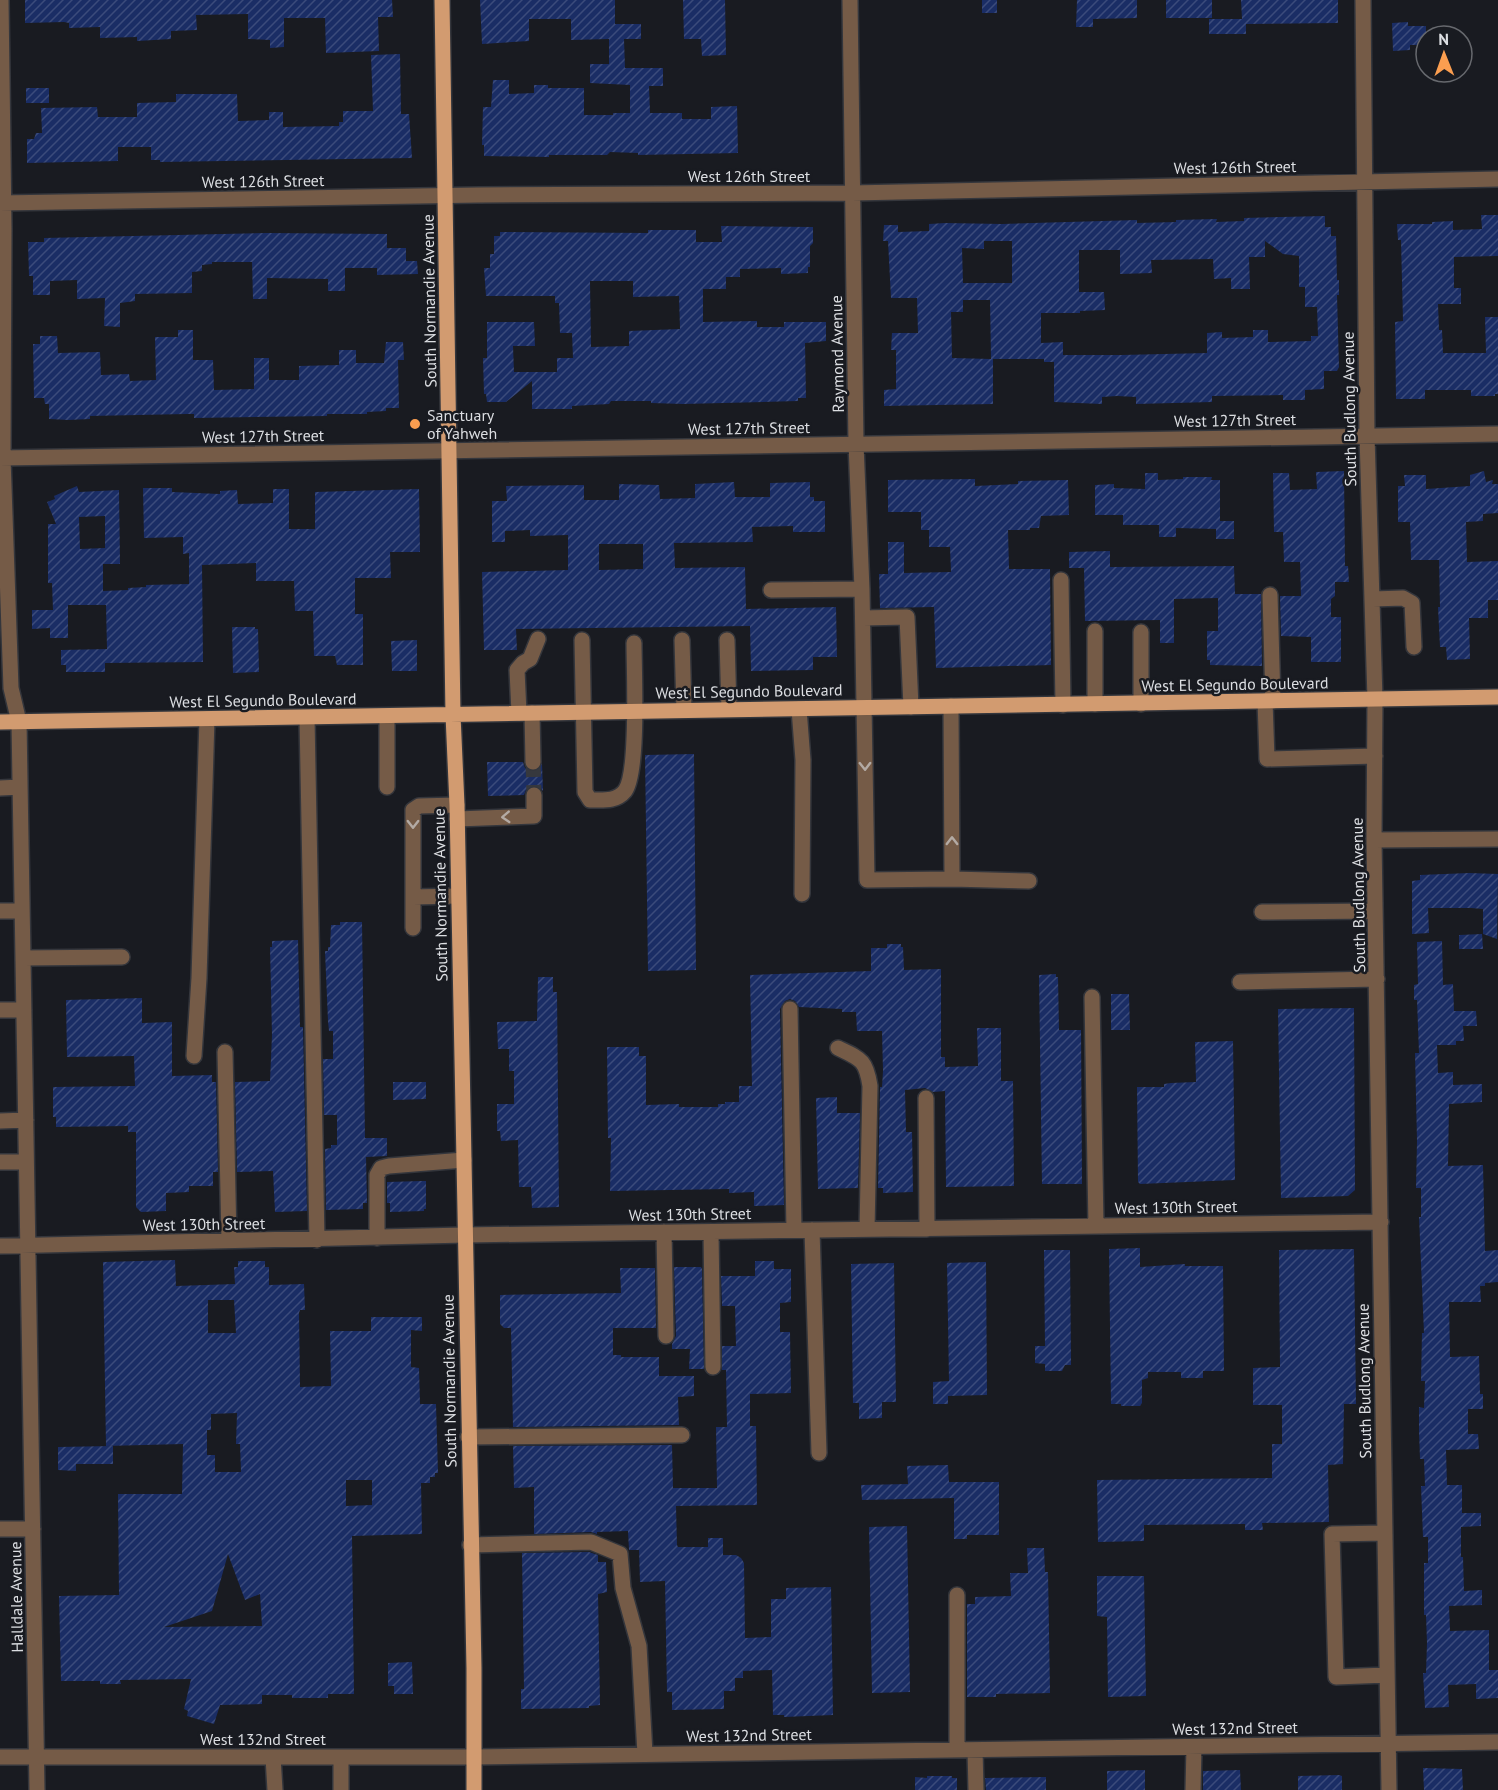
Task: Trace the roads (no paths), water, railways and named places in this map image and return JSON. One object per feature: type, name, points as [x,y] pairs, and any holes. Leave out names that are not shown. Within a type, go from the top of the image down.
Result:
[{"type":"main road","name":"South Normandie Avenue","points":[[442,0],[474,1790]]},
{"type":"main road","name":"West El Segundo Boulevard","points":[[0,722],[1498,697]]},
{"type":"street","name":"Halldale Avenue","points":[[1,0],[2,458],[11,688],[19,722],[37,1790]]},
{"type":"street","name":"Raymond Avenue","points":[[850,0],[856,444],[862,589],[867,880],[952,879]]},
{"type":"street","name":"South Budlong Avenue","points":[[1363,0],[1367,436],[1376,699],[1374,840],[1389,1790]]},
{"type":"street","name":"West 126th Street","points":[[2,203],[852,193],[1498,179]]},
{"type":"street","name":"West 127th Street","points":[[2,458],[1498,434]]},
{"type":"street","points":[[1061,580],[1063,705]]},
{"type":"street","points":[[771,590],[862,589]]},
{"type":"street","points":[[1270,595],[1267,759],[1375,756]]},
{"type":"street","points":[[1373,599],[1403,598],[1412,603],[1414,646]]},
{"type":"street","points":[[862,618],[907,617],[911,707]]},
{"type":"street","points":[[1095,630],[1095,704]]},
{"type":"street","points":[[1141,632],[1141,704]]},
{"type":"street","points":[[533,762],[517,670],[530,659],[538,639]]},
{"type":"street","points":[[582,640],[585,792],[590,800],[615,799],[625,791],[629,778],[633,754],[634,644]]},
{"type":"street","points":[[682,640],[684,710]]},
{"type":"street","points":[[727,640],[729,710]]},
{"type":"street","points":[[951,706],[952,879],[1029,881]]},
{"type":"street","points":[[799,709],[803,760],[802,894]]},
{"type":"street","points":[[387,716],[387,787]]},
{"type":"street","points":[[307,718],[317,1240]]},
{"type":"street","points":[[194,1056],[199,978],[207,719]]},
{"type":"street","points":[[0,788],[20,787]]},
{"type":"street","points":[[413,928],[413,810],[419,806],[457,812],[534,816],[534,795]]},
{"type":"street","points":[[1374,840],[1498,839]]},
{"type":"street","points":[[413,897],[458,896]]},
{"type":"street","points":[[0,910],[22,910]]},
{"type":"street","points":[[1262,912],[1376,911]]},
{"type":"street","points":[[23,958],[122,957]]},
{"type":"street","points":[[1239,982],[1377,979]]},
{"type":"street","points":[[1092,997],[1096,1226]]},
{"type":"street","points":[[0,1010],[24,1010]]},
{"type":"street","points":[[790,1010],[794,1230]]},
{"type":"street","points":[[838,1048],[858,1057],[868,1069],[870,1086],[867,1229]]},
{"type":"street","points":[[225,1052],[230,1241]]},
{"type":"street","points":[[926,1098],[927,1229]]},
{"type":"street","points":[[0,1121],[26,1120]]},
{"type":"street","points":[[377,1238],[377,1175],[381,1168],[464,1160]]},
{"type":"street","points":[[0,1162],[26,1162]]},
{"type":"street","name":"West 130th Street","points":[[0,1246],[465,1235],[1381,1222]]},
{"type":"street","points":[[813,1230],[819,1454]]},
{"type":"street","points":[[664,1232],[666,1336]]},
{"type":"street","points":[[711,1232],[713,1367]]},
{"type":"street","points":[[468,1437],[682,1435]]},
{"type":"street","points":[[0,1529],[33,1528]]},
{"type":"street","points":[[1384,1533],[1332,1534],[1336,1677],[1387,1675]]},
{"type":"street","points":[[470,1545],[591,1542],[620,1554],[623,1588],[639,1646],[645,1754]]},
{"type":"street","points":[[957,1595],[957,1750]]},
{"type":"street","name":"West 132nd Street","points":[[0,1757],[473,1757],[1498,1742]]},
{"type":"street","points":[[1193,1790],[1194,1747]]},
{"type":"street","points":[[975,1750],[976,1790]]},
{"type":"street","points":[[273,1757],[275,1790]]},
{"type":"street","points":[[341,1757],[341,1790]]},
{"type":"tunnel","points":[[533,762],[534,795]]},
{"type":"place","name":"Sanctuary of Yahweh","points":[[415,424]]}]
